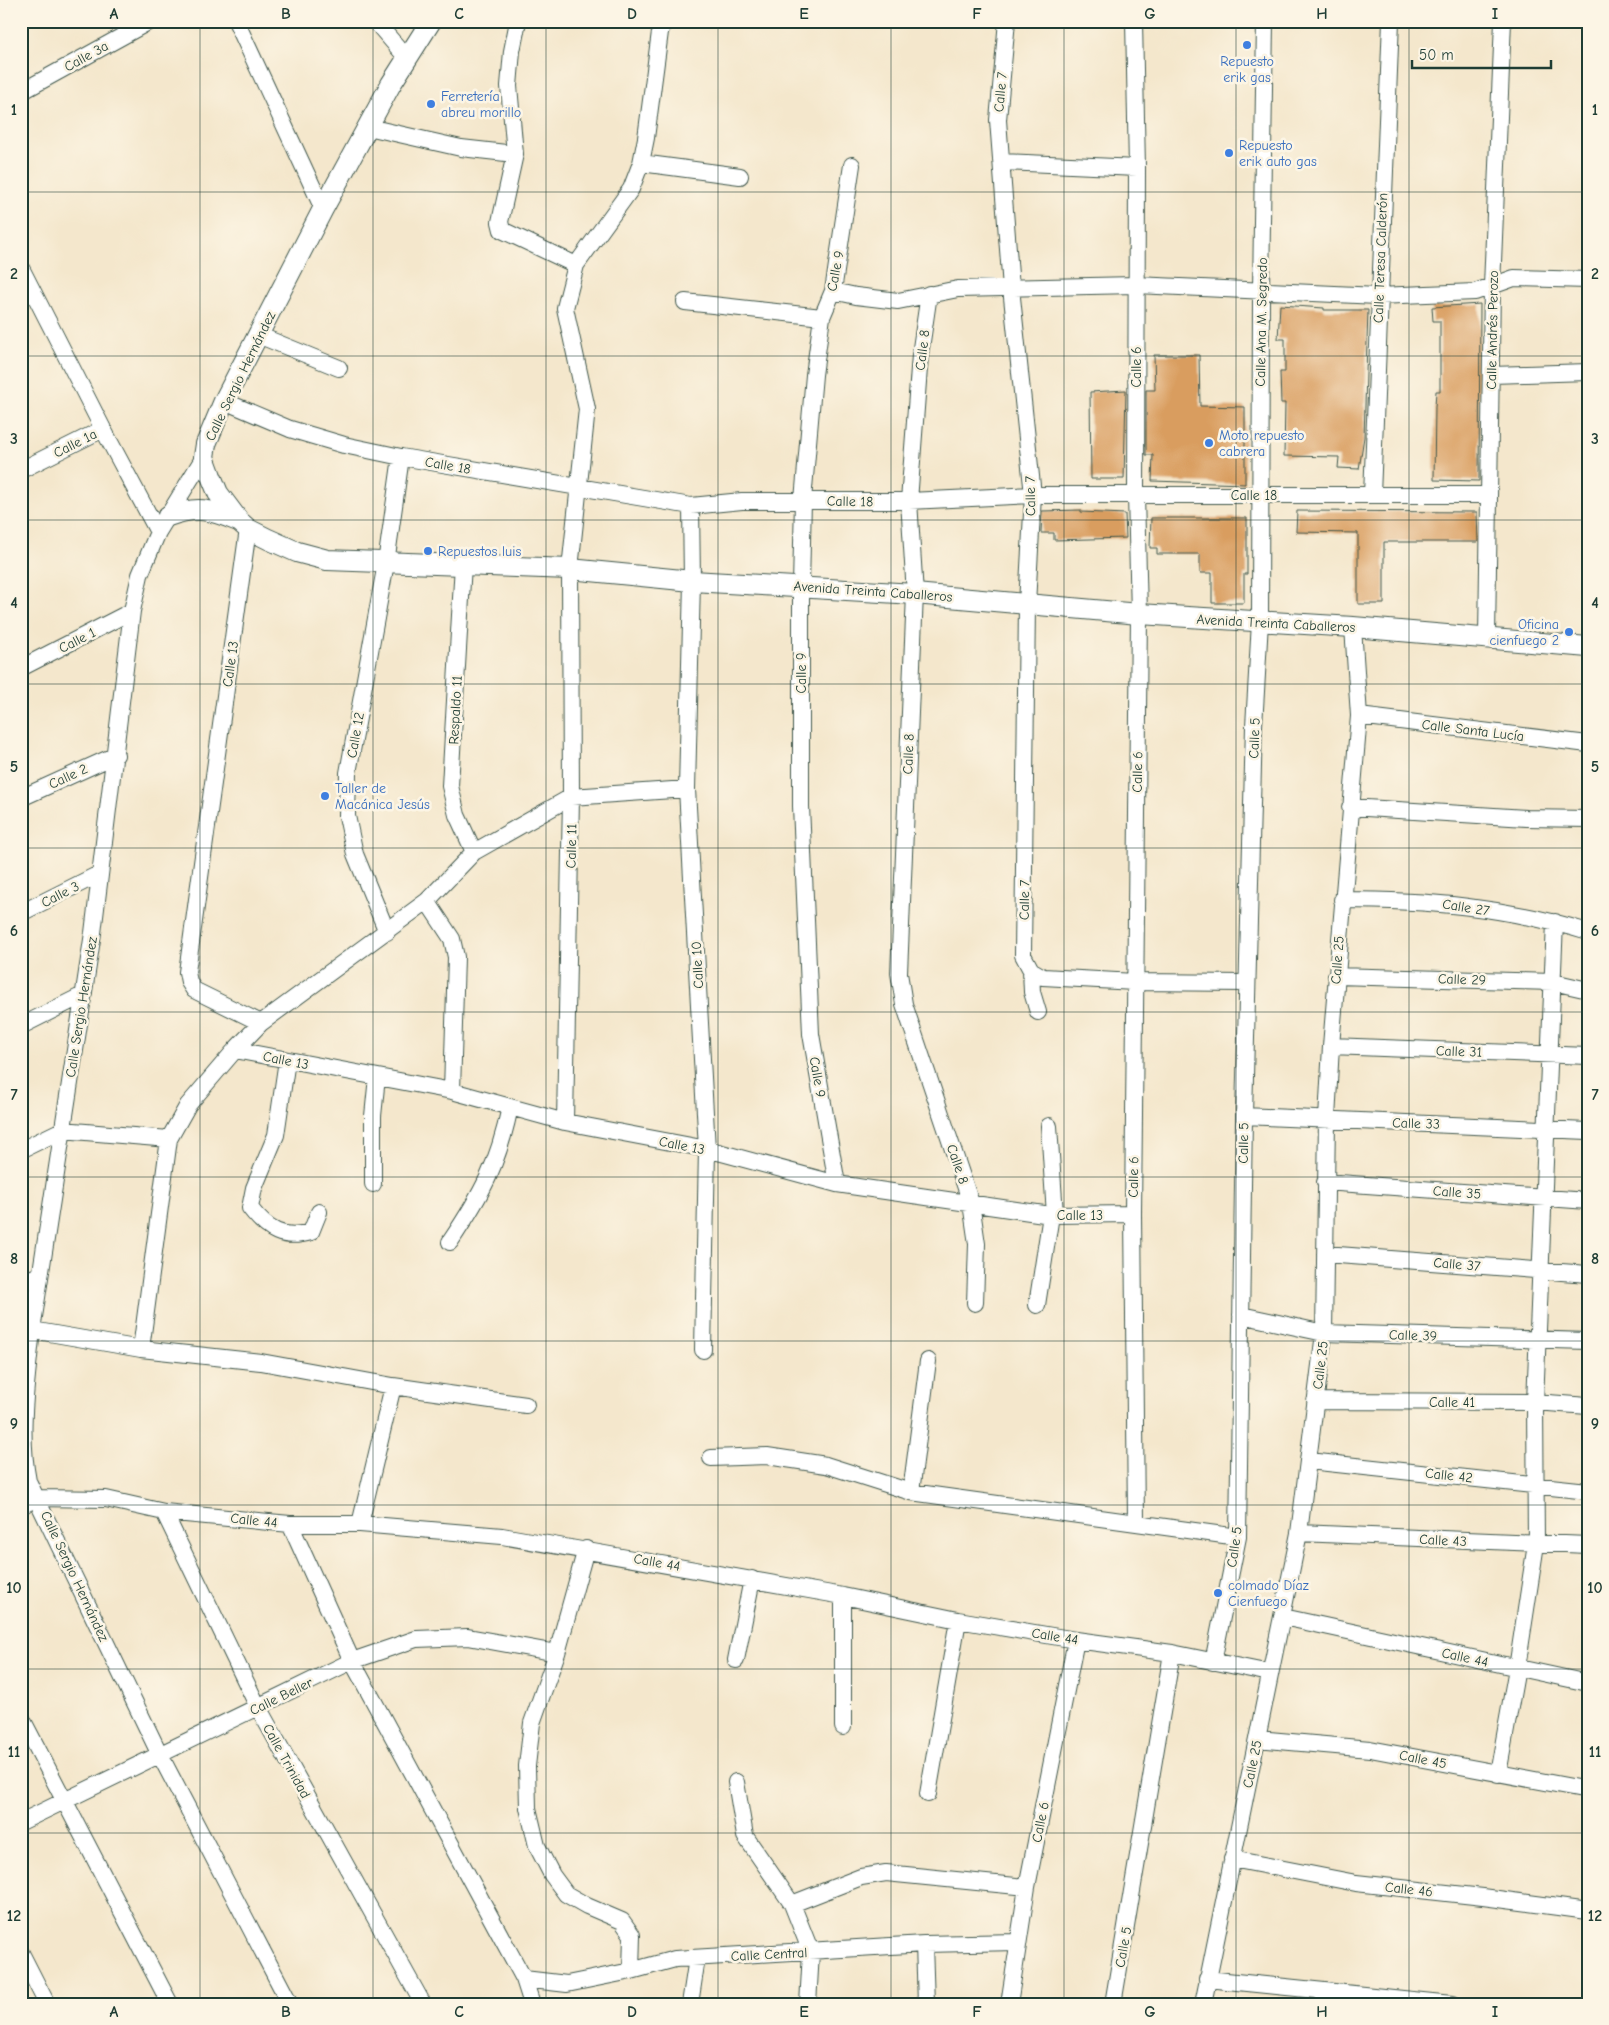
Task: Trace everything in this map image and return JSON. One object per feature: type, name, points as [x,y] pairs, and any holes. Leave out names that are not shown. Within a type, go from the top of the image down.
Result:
[{"type":"street","name":"Calle 3a","points":[[21,92],[150,21]]},
{"type":"street","points":[[236,21],[323,209]]},
{"type":"street","points":[[375,21],[406,57]]},
{"type":"street","name":"Calle Sergio Hernández","points":[[290,2004],[160,1755],[28,1481],[24,1461],[23,1387],[39,1275],[51,1214],[83,995],[116,755],[132,611],[140,575],[163,524],[204,457],[206,444],[224,401],[323,209],[406,57],[431,21]]},
{"type":"street","points":[[518,21],[512,52],[509,86],[515,154],[500,222],[502,230],[576,264],[631,189],[641,163],[660,32],[664,21]]},
{"type":"street","name":"Calle 7","points":[[1007,21],[998,120],[1011,288],[1033,495],[1026,604],[1023,955],[1031,970],[1032,992],[1038,1012]]},
{"type":"street","name":"Calle 6","points":[[1134,21],[1137,168],[1136,495],[1139,614],[1133,1214],[1136,1522]]},
{"type":"street","name":"Calle Ana M. Segredo","points":[[1260,622],[1261,290],[1265,21]]},
{"type":"street","name":"Calle Teresa Calderón","points":[[1372,495],[1378,296],[1391,21]]},
{"type":"street","name":"Calle Andrés Perozo","points":[[1488,638],[1488,496],[1492,286],[1503,21]]},
{"type":"street","points":[[368,127],[461,148],[515,154]]},
{"type":"street","points":[[1002,162],[1137,168]]},
{"type":"street","points":[[641,163],[740,176]]},
{"type":"street","name":"Calle 9","points":[[837,1184],[811,1034],[802,806],[801,586],[803,500],[814,375],[822,317],[833,291],[852,164]]},
{"type":"street","name":"Calle 11","points":[[566,1122],[572,797],[570,569],[587,409],[565,308],[576,264]]},
{"type":"street","points":[[21,268],[25,285],[103,429],[163,524],[187,509],[201,509],[215,511],[244,525]]},
{"type":"street","points":[[833,291],[898,301],[916,299],[929,294],[958,289],[1136,285],[1378,296],[1475,292],[1514,278],[1588,280]]},
{"type":"street","name":"Calle 8","points":[[929,294],[920,355],[909,501],[915,594],[900,988],[971,1203],[977,1244],[974,1286],[975,1303]]},
{"type":"street","points":[[685,302],[822,317]]},
{"type":"street","points":[[258,335],[339,368]]},
{"type":"street","points":[[1491,375],[1588,372]]},
{"type":"street","name":"Calle 18","points":[[224,401],[299,432],[344,445],[401,457],[690,506],[742,501],[909,501],[1033,495],[1488,496]]},
{"type":"street","name":"Calle 1a","points":[[21,470],[103,429]]},
{"type":"street","name":"Avenida Treinta Caballeros","points":[[204,457],[218,493],[244,525],[313,556],[327,560],[570,569],[692,580],[915,594],[1139,614],[1353,627],[1588,648]]},
{"type":"street","name":"Calle 12","points":[[387,932],[355,854],[347,804],[348,773],[386,563],[401,457]]},
{"type":"street","name":"Calle 10","points":[[690,506],[692,580],[687,789],[706,1149],[703,1350]]},
{"type":"street","name":"Calle 13","points":[[244,525],[188,972],[189,982],[194,990],[261,1023]]},
{"type":"street","name":"Respaldo 11","points":[[463,564],[450,786],[457,815],[474,852]]},
{"type":"street","name":"Calle 1","points":[[21,668],[132,611]]},
{"type":"street","name":"Calle 5","points":[[1213,1662],[1238,1537],[1247,983],[1254,726],[1260,622]]},
{"type":"street","name":"Calle 25","points":[[1203,2004],[1299,1533],[1324,1332],[1326,1119],[1330,1046],[1359,716],[1353,627]]},
{"type":"street","name":"Calle Santa Lucía","points":[[1359,716],[1588,744]]},
{"type":"street","name":"Calle 2","points":[[21,798],[116,755]]},
{"type":"street","points":[[141,1350],[169,1139],[188,1105],[234,1050],[261,1023],[427,901],[474,852],[572,797],[687,789]]},
{"type":"street","points":[[1350,807],[1526,818],[1588,819]]},
{"type":"street","name":"Calle 3","points":[[21,913],[99,874]]},
{"type":"street","name":"Calle 27","points":[[1342,900],[1444,903],[1554,922],[1588,932]]},
{"type":"street","points":[[427,901],[452,939],[456,957],[452,1091]]},
{"type":"street","points":[[1498,1774],[1536,1544],[1535,1402],[1554,922]]},
{"type":"street","points":[[1031,970],[1044,977],[1135,982],[1247,983]]},
{"type":"street","name":"Calle 29","points":[[1336,976],[1553,982],[1588,990]]},
{"type":"street","points":[[21,1026],[83,995]]},
{"type":"street","name":"Calle 31","points":[[1330,1046],[1588,1056]]},
{"type":"street","name":"Calle 13","points":[[234,1050],[452,1091],[566,1122],[706,1149],[837,1184],[1053,1215],[1133,1214]]},
{"type":"street","points":[[286,1060],[276,1135],[254,1188],[250,1208],[259,1220],[281,1234],[296,1236],[311,1232],[319,1212]]},
{"type":"street","points":[[373,1184],[372,1116],[377,1077]]},
{"type":"street","points":[[450,1242],[480,1197],[494,1168],[510,1107]]},
{"type":"street","name":"Calle 33","points":[[1244,1116],[1588,1131]]},
{"type":"street","points":[[1037,1305],[1053,1215],[1049,1126]]},
{"type":"street","points":[[21,1150],[62,1130],[169,1139]]},
{"type":"street","name":"Calle 35","points":[[1325,1182],[1588,1201]]},
{"type":"street","name":"Calle 37","points":[[1325,1254],[1588,1274]]},
{"type":"street","points":[[21,1283],[39,1275]]},
{"type":"street","name":"Calle 39","points":[[1241,1314],[1324,1332],[1588,1341]]},
{"type":"street","points":[[32,1330],[141,1350],[261,1362],[393,1386],[526,1405]]},
{"type":"street","points":[[911,1492],[928,1361]]},
{"type":"street","points":[[360,1524],[393,1386]]},
{"type":"street","name":"Calle 41","points":[[1315,1401],[1535,1402],[1588,1406]]},
{"type":"street","points":[[712,1458],[767,1456],[826,1465],[911,1492],[1238,1537]]},
{"type":"street","name":"Calle 42","points":[[1309,1461],[1588,1491]]},
{"type":"street","points":[[21,1506],[37,1498]]},
{"type":"street","name":"Calle 44","points":[[37,1498],[106,1499],[164,1512],[290,1524],[360,1524],[502,1536],[752,1579],[958,1620],[1076,1640],[1172,1653],[1270,1673]]},
{"type":"street","name":"Calle Trinidad","points":[[164,1512],[258,1707],[423,2004]]},
{"type":"street","points":[[290,1524],[352,1661],[524,1979],[532,2004]]},
{"type":"street","name":"Calle 43","points":[[1299,1533],[1588,1545]]},
{"type":"street","points":[[586,1550],[556,1653],[532,1724],[527,1766],[528,1808],[537,1846],[552,1875],[566,1894],[622,1921],[632,1935],[631,1971]]},
{"type":"street","points":[[736,1660],[752,1579]]},
{"type":"street","points":[[843,1596],[843,1727]]},
{"type":"street","name":"Calle 44","points":[[1283,1617],[1588,1683]]},
{"type":"street","points":[[928,1794],[958,1620]]},
{"type":"street","name":"Calle Beller","points":[[21,1822],[352,1661],[416,1639],[468,1637],[556,1653]]},
{"type":"street","name":"Calle 6","points":[[1008,2004],[1027,1886],[1076,1640]]},
{"type":"street","name":"Calle 5","points":[[1114,2004],[1172,1653]]},
{"type":"street","points":[[21,1716],[170,2004]]},
{"type":"street","name":"Calle 45","points":[[1257,1739],[1370,1749],[1588,1790]]},
{"type":"street","points":[[736,1782],[745,1836],[792,1904],[811,1952],[808,2004]]},
{"type":"street","name":"Calle 46","points":[[1232,1859],[1356,1883],[1483,1897],[1588,1912]]},
{"type":"street","points":[[792,1904],[861,1877],[886,1873],[1027,1886]]},
{"type":"street","name":"Calle Central","points":[[524,1979],[567,1984],[631,1971],[675,1959],[924,1944],[1018,1942]]},
{"type":"street","points":[[924,1944],[926,2004]]},
{"type":"street","points":[[21,1953],[47,2004]]},
{"type":"street","points":[[690,2004],[696,1958]]},
{"type":"street","points":[[1207,1979],[1452,2004]]},
{"type":"building","points":[[1480,304],[1479,481],[1434,480],[1436,391],[1440,391],[1440,321],[1433,321],[1432,307]]},
{"type":"building","points":[[1280,305],[1324,308],[1324,310],[1368,310],[1364,437],[1359,469],[1338,468],[1339,457],[1284,456],[1285,403],[1281,403],[1280,372],[1285,372],[1285,339],[1278,339]]},
{"type":"building","points":[[1154,355],[1199,355],[1200,406],[1245,407],[1245,484],[1152,481],[1153,455],[1146,455],[1146,390],[1155,390]]},
{"type":"building","points":[[1126,390],[1124,479],[1091,479],[1090,392]]},
{"type":"building","points":[[1081,510],[1081,512],[1125,514],[1126,538],[1054,540],[1054,533],[1041,533],[1042,511]]},
{"type":"building","points":[[1297,511],[1477,512],[1478,542],[1384,542],[1384,604],[1358,604],[1358,533],[1296,532]]},
{"type":"building","points":[[1151,518],[1247,518],[1247,574],[1244,574],[1244,603],[1212,603],[1212,573],[1200,573],[1200,554],[1157,554],[1157,548],[1150,548]]},
{"type":"place","name":"Repuesto erik gas","points":[[1247,45]]},
{"type":"place","name":"Ferretería abreu morillo","points":[[431,104]]},
{"type":"place","name":"Repuesto erik auto gas","points":[[1229,153]]},
{"type":"place","name":"Moto repuesto cabrera","points":[[1209,443]]},
{"type":"place","name":"Repuestos luis","points":[[428,551]]},
{"type":"place","name":"Oficina cienfuego 2","points":[[1569,632]]},
{"type":"place","name":"Taller de Macánica Jesús","points":[[325,796]]},
{"type":"place","name":"colmado Díaz Cienfuego","points":[[1218,1593]]}]
